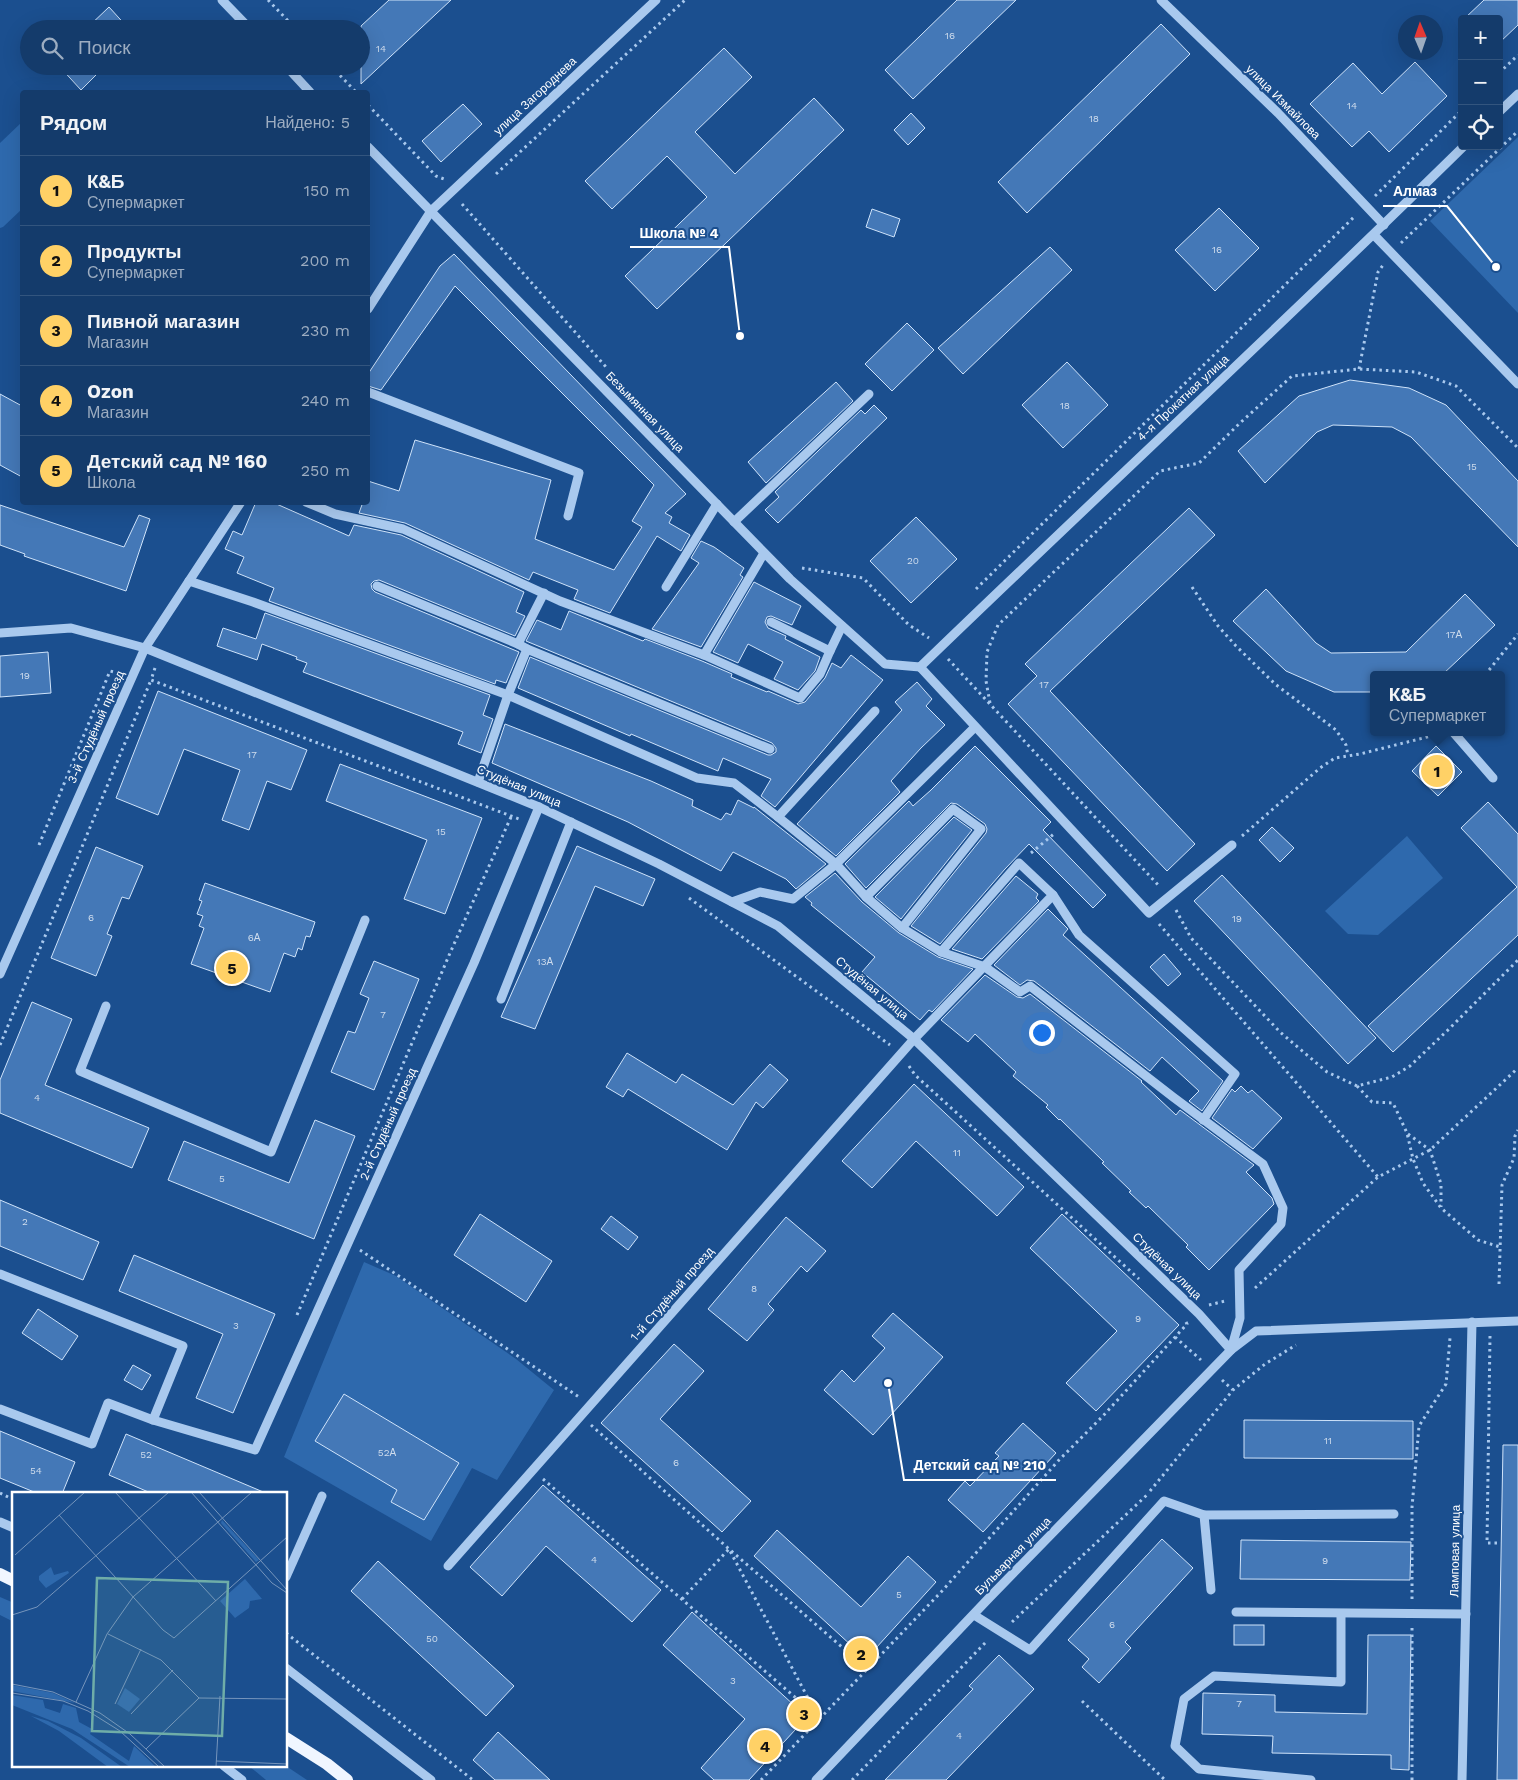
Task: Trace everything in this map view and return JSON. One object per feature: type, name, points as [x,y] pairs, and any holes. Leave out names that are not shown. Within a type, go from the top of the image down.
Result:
[{"type":"main road","points":[[0,1574],[12,1580]]},
{"type":"main road","points":[[288,1739],[327,1764],[347,1780]]},
{"type":"street","points":[[222,0],[241,20]]},
{"type":"street","name":"улица Загороднева","points":[[435,215],[458,185],[656,0]]},
{"type":"street","name":"улица Измайлова","points":[[1161,0],[1278,113],[1384,225]]},
{"type":"street","points":[[294,75],[308,90]]},
{"type":"street","points":[[1503,108],[1518,94]]},
{"type":"street","name":"Безымянная улица","points":[[370,150],[790,579],[885,664],[920,668]]},
{"type":"street","name":"4-я Прокатная улица","points":[[920,668],[1160,436],[1374,235],[1460,150]]},
{"type":"street","points":[[370,307],[435,215]]},
{"type":"street","points":[[1374,235],[1518,384]]},
{"type":"street","points":[[370,393],[579,473],[568,516]]},
{"type":"street","points":[[734,522],[869,394]]},
{"type":"street","points":[[666,587],[717,504]]},
{"type":"street","name":"3-й Студёный проезд","points":[[0,974],[145,648],[239,505]]},
{"type":"street","points":[[313,505],[335,514],[403,529],[544,593],[704,655],[800,698],[820,674],[842,626]]},
{"type":"street","points":[[704,655],[764,553]]},
{"type":"street","points":[[189,581],[253,602],[508,695],[697,778],[734,783],[836,864],[866,897],[902,928],[941,952],[985,967],[1020,992],[1030,986],[1263,1164],[1283,1208],[1280,1224],[1239,1270],[1240,1318],[1231,1350]]},
{"type":"street","points":[[377,586],[770,749]]},
{"type":"street","points":[[518,644],[544,593]]},
{"type":"street","points":[[771,622],[830,651]]},
{"type":"street","name":"Студёная улица","points":[[0,633],[72,628],[145,648],[538,807],[659,864],[778,926],[914,1039],[1199,1314],[1231,1350]]},
{"type":"street","points":[[478,782],[508,695],[527,648]]},
{"type":"street","points":[[920,668],[1149,913],[1232,845]]},
{"type":"street","points":[[778,818],[875,711]]},
{"type":"street","points":[[732,902],[760,892],[793,899],[836,864],[975,726]]},
{"type":"street","points":[[1456,736],[1493,778]]},
{"type":"street","name":"2-й Студёный проезд","points":[[154,1420],[256,1450],[474,963],[538,807]]},
{"type":"street","points":[[866,897],[953,808],[981,829],[902,928]]},
{"type":"street","points":[[501,999],[571,822]]},
{"type":"street","points":[[941,952],[1018,863],[1053,896],[1079,935],[1235,1074],[1203,1120]]},
{"type":"street","name":"1-й Студёный проезд","points":[[448,1566],[914,1039],[1053,896]]},
{"type":"street","points":[[106,1006],[80,1071],[271,1152],[365,920]]},
{"type":"street","points":[[0,1274],[183,1346],[154,1420],[108,1403],[92,1444],[0,1409]]},
{"type":"street","points":[[1231,1350],[1256,1331],[1518,1321]]},
{"type":"street","name":"Ламповая улица","points":[[1462,1780],[1472,1322]]},
{"type":"street","name":"Бульварная улица","points":[[816,1780],[1231,1350]]},
{"type":"street","points":[[288,1572],[322,1496]]},
{"type":"street","points":[[974,1615],[1030,1650],[1164,1501],[1204,1515],[1394,1514]]},
{"type":"street","points":[[1204,1515],[1211,1590]]},
{"type":"street","points":[[0,1522],[12,1527]]},
{"type":"street","points":[[1236,1612],[1466,1614]]},
{"type":"street","points":[[1311,1780],[1199,1769],[1175,1746],[1184,1699],[1214,1676],[1341,1682],[1341,1614]]},
{"type":"street","points":[[288,1670],[431,1780]]},
{"type":"street","points":[[227,1768],[242,1780]]},
{"type":"path","points":[[268,0],[287,20]]},
{"type":"path","points":[[491,178],[685,0]]},
{"type":"path","points":[[1503,69],[1518,55]]},
{"type":"path","points":[[340,75],[354,90]]},
{"type":"path","points":[[370,107],[436,176],[458,185]]},
{"type":"path","points":[[970,595],[1458,114]]},
{"type":"path","points":[[1359,369],[1378,272],[1391,253],[1518,131]]},
{"type":"path","points":[[435,215],[462,204],[607,367]]},
{"type":"path","points":[[990,703],[986,681],[987,652],[998,625],[1160,471],[1199,463],[1292,376],[1359,369],[1416,372],[1456,386],[1518,448]]},
{"type":"path","points":[[795,562],[802,568],[862,578],[909,624],[928,637],[1169,896],[1191,938],[1280,1032],[1327,1072],[1357,1086],[1372,1102],[1392,1103],[1407,1133],[1413,1159],[1423,1183],[1441,1208],[1478,1240],[1500,1247]]},
{"type":"path","points":[[1192,587],[1218,626],[1242,652],[1275,684],[1336,730],[1346,746],[1348,756]]},
{"type":"path","points":[[928,637],[935,630]]},
{"type":"path","points":[[1488,671],[1518,634]]},
{"type":"path","points":[[0,1045],[151,680]]},
{"type":"path","points":[[1232,845],[1320,768],[1335,758],[1431,736]]},
{"type":"path","points":[[296,1318],[450,953],[511,816]]},
{"type":"path","points":[[1018,863],[1066,824]]},
{"type":"path","points":[[1149,913],[1378,1177]]},
{"type":"path","points":[[1357,1086],[1392,1077],[1410,1066],[1518,960]]},
{"type":"path","points":[[1256,1287],[1378,1177],[1430,1150],[1518,1068]]},
{"type":"path","points":[[915,1076],[1143,1284]]},
{"type":"path","points":[[1499,1284],[1502,1185],[1514,1158],[1515,1136],[1518,1130]]},
{"type":"path","points":[[1407,1133],[1430,1150],[1441,1184],[1441,1208]]},
{"type":"path","points":[[349,1242],[591,1405]]},
{"type":"path","points":[[761,1780],[866,1668],[942,1591],[1059,1460],[1102,1417],[1187,1324],[1180,1317]]},
{"type":"path","points":[[1412,1780],[1412,1507],[1419,1426],[1446,1384],[1450,1335]]},
{"type":"path","points":[[1490,1335],[1486,1543],[1501,1543]]},
{"type":"path","points":[[1175,1337],[1212,1370]]},
{"type":"path","points":[[852,1780],[986,1641],[1002,1632],[1148,1493],[1233,1390],[1265,1364]]},
{"type":"path","points":[[581,1416],[729,1549],[866,1668]]},
{"type":"path","points":[[533,1470],[819,1718]]},
{"type":"path","points":[[1148,1493],[1164,1501]]},
{"type":"path","points":[[0,1494],[12,1499]]},
{"type":"path","points":[[682,1599],[729,1549]]},
{"type":"path","points":[[729,1549],[819,1718]]},
{"type":"path","points":[[288,1635],[473,1780]]},
{"type":"path","points":[[1082,1701],[1165,1780]]},
{"type":"shaded area","points":[[20,124],[20,211],[0,228],[0,143]]},
{"type":"shaded area","points":[[1518,137],[1518,313],[1430,221]]},
{"type":"shaded area","points":[[1407,836],[1443,878],[1378,935],[1348,934],[1325,911]]},
{"type":"shaded area","points":[[364,1262],[396,1276],[516,1359],[554,1390],[497,1480],[472,1468],[431,1541],[284,1457]]},
{"type":"shaded area","points":[[0,1597],[12,1602],[12,1621],[0,1615]]},
{"type":"shaded area","points":[[288,1767],[307,1780],[266,1780],[251,1768]]},
{"type":"building","points":[[389,0],[451,0],[361,84],[361,75],[370,75],[370,20],[367,20]]},
{"type":"building","points":[[957,0],[1016,0],[913,99],[885,70]]},
{"type":"building","points":[[1484,0],[1518,0],[1518,25],[1503,39],[1503,15],[1468,15]]},
{"type":"building","points":[[109,7],[121,20],[95,20]]},
{"type":"building","points":[[1161,24],[1190,54],[1027,213],[998,182]]},
{"type":"building","points":[[724,48],[752,77],[695,132],[735,174],[814,98],[844,130],[657,309],[625,276],[707,197],[667,156],[612,209],[585,181]]},
{"type":"building","points":[[1415,62],[1447,96],[1389,152],[1369,131],[1352,147],[1310,104],[1353,63],[1382,94]]},
{"type":"building","points":[[67,75],[96,75],[81,90]]},
{"type":"building","points":[[463,104],[482,124],[441,162],[422,141]]},
{"type":"building","points":[[911,113],[925,128],[908,145],[894,130]]},
{"type":"building","points":[[1219,208],[1259,248],[1215,291],[1175,250]]},
{"type":"building","points":[[872,209],[900,219],[894,237],[866,227]]},
{"type":"building","points":[[1050,247],[1072,270],[963,374],[938,348]]},
{"type":"building","points":[[454,254],[686,494],[665,513],[672,517],[669,523],[690,535],[681,551],[657,536],[610,613],[574,599],[578,590],[533,572],[529,580],[405,523],[359,513],[362,505],[370,505],[370,482],[399,491],[415,440],[551,480],[535,539],[614,570],[642,527],[632,521],[654,485],[455,286],[381,390],[370,387],[370,371],[440,266]]},
{"type":"building","points":[[907,323],[934,350],[892,391],[865,364]]},
{"type":"building","points":[[1067,362],[1108,405],[1063,448],[1022,405]]},
{"type":"building","points":[[1350,380],[1409,388],[1446,405],[1518,481],[1518,547],[1411,437],[1392,427],[1333,425],[1317,432],[1265,483],[1238,451],[1299,396]]},
{"type":"building","points":[[836,382],[853,401],[766,483],[748,462]]},
{"type":"building","points":[[0,394],[20,405],[20,476],[0,465]]},
{"type":"building","points":[[874,405],[887,418],[778,523],[765,510],[779,497],[775,492],[861,410],[865,414]]},
{"type":"building","points":[[0,505],[124,547],[139,515],[150,519],[126,591],[24,556],[25,554],[0,545]]},
{"type":"building","points":[[255,505],[279,505],[349,536],[354,525],[401,535],[524,592],[516,612],[525,616],[515,636],[379,580],[371,584],[375,592],[519,652],[506,683],[496,680],[495,684],[269,601],[274,588],[237,573],[244,557],[225,549],[233,531],[242,535]]},
{"type":"building","points":[[1189,508],[1215,535],[1050,691],[1195,844],[1167,871],[1008,704],[1037,676],[1025,664]]},
{"type":"building","points":[[916,517],[957,559],[911,603],[870,561]]},
{"type":"building","points":[[701,541],[714,547],[744,568],[740,575],[743,577],[701,647],[652,629],[699,563],[691,558]]},
{"type":"building","points":[[754,582],[801,606],[792,625],[771,616],[767,617],[765,622],[768,628],[786,636],[785,639],[820,657],[815,671],[798,690],[774,679],[783,662],[748,644],[738,663],[713,652]]},
{"type":"building","points":[[1266,589],[1316,643],[1331,653],[1406,652],[1465,594],[1495,625],[1446,671],[1370,671],[1370,692],[1334,692],[1286,671],[1233,621]]},
{"type":"building","points":[[569,611],[643,641],[645,639],[702,661],[732,674],[731,677],[798,704],[805,702],[825,678],[832,663],[841,668],[851,655],[883,680],[775,807],[761,796],[771,779],[723,758],[718,771],[518,688],[530,657],[768,755],[776,752],[776,748],[772,743],[526,641],[537,620],[561,630]]},
{"type":"building","points":[[265,613],[490,695],[483,715],[493,719],[481,753],[458,744],[463,732],[303,672],[307,663],[296,659],[297,657],[262,644],[257,660],[217,646],[223,628],[256,639]]},
{"type":"building","points":[[48,652],[51,693],[0,697],[0,656]]},
{"type":"building","points":[[917,682],[932,699],[926,706],[945,725],[891,781],[900,792],[836,856],[797,824],[902,710],[895,702]]},
{"type":"building","points":[[158,691],[307,750],[291,790],[267,781],[249,830],[222,820],[240,770],[184,749],[158,815],[116,798]]},
{"type":"building","points":[[505,724],[651,781],[693,800],[692,806],[721,820],[726,813],[731,815],[738,800],[754,807],[826,864],[796,889],[786,879],[733,852],[721,871],[628,822],[492,763]]},
{"type":"building","points":[[975,746],[1051,822],[1043,830],[1106,895],[1093,908],[1029,844],[940,944],[911,926],[986,833],[985,824],[957,804],[951,803],[866,888],[845,864],[909,801],[913,806]]},
{"type":"building","points":[[1436,746],[1462,772],[1438,796],[1412,771]]},
{"type":"building","points":[[340,764],[482,818],[445,914],[404,899],[427,840],[326,801]]},
{"type":"building","points":[[1488,802],[1518,834],[1518,935],[1393,1052],[1368,1026],[1517,887],[1461,828]]},
{"type":"building","points":[[954,817],[972,830],[901,919],[875,897]]},
{"type":"building","points":[[1272,827],[1294,848],[1280,862],[1259,840]]},
{"type":"building","points":[[577,846],[655,879],[643,906],[595,886],[535,1029],[501,1017]]},
{"type":"building","points":[[96,847],[143,866],[129,899],[122,897],[107,934],[112,936],[96,976],[51,958]]},
{"type":"building","points":[[835,873],[862,902],[899,933],[938,957],[973,969],[932,1012],[929,1010],[920,1020],[862,972],[875,957],[811,905],[812,903],[805,897]]},
{"type":"building","points":[[1222,875],[1376,1038],[1348,1064],[1194,901]]},
{"type":"building","points":[[1016,876],[1038,894],[1036,898],[1039,901],[982,959],[952,949]]},
{"type":"building","points":[[205,883],[315,922],[310,937],[306,936],[302,950],[298,948],[295,957],[284,953],[270,992],[191,964],[204,928],[199,926],[203,916],[197,914],[202,901],[199,900]]},
{"type":"building","points":[[1048,909],[1068,929],[1063,935],[1223,1081],[1202,1111],[1189,1101],[1199,1091],[1162,1057],[1150,1071],[1034,981],[1027,980],[1020,985],[994,965]]},
{"type":"building","points":[[1164,954],[1181,974],[1168,986],[1150,967]]},
{"type":"building","points":[[374,961],[419,979],[374,1090],[331,1072],[348,1031],[355,1033],[369,998],[360,994]]},
{"type":"building","points":[[985,975],[1017,997],[1023,998],[1030,994],[1142,1081],[1176,1115],[1180,1110],[1254,1165],[1246,1172],[1272,1198],[1274,1204],[1209,1270],[1186,1247],[1188,1245],[1148,1206],[1146,1208],[1129,1192],[1131,1191],[1102,1163],[1104,1162],[1046,1107],[1048,1105],[1013,1076],[1016,1072],[975,1034],[968,1042],[941,1020]]},
{"type":"building","points":[[32,1002],[72,1019],[45,1085],[149,1128],[132,1168],[0,1113],[0,1080]]},
{"type":"building","points":[[627,1053],[676,1083],[682,1074],[733,1105],[770,1064],[788,1080],[763,1108],[756,1102],[727,1150],[628,1089],[623,1097],[606,1087]]},
{"type":"building","points":[[914,1084],[1024,1187],[997,1216],[916,1141],[872,1188],[842,1161]]},
{"type":"building","points":[[1241,1086],[1248,1093],[1252,1090],[1282,1118],[1253,1149],[1212,1118],[1232,1089],[1235,1092]]},
{"type":"building","points":[[315,1120],[355,1136],[314,1239],[168,1180],[184,1141],[289,1183]]},
{"type":"building","points":[[0,1200],[99,1242],[83,1280],[0,1246]]},
{"type":"building","points":[[480,1214],[552,1261],[526,1302],[454,1255]]},
{"type":"building","points":[[1062,1214],[1179,1325],[1096,1411],[1066,1383],[1117,1331],[1030,1248]]},
{"type":"building","points":[[611,1216],[638,1237],[628,1250],[601,1229]]},
{"type":"building","points":[[786,1217],[826,1251],[807,1272],[801,1266],[768,1304],[774,1310],[747,1341],[708,1309]]},
{"type":"building","points":[[134,1255],[275,1314],[233,1413],[196,1398],[223,1334],[119,1291]]},
{"type":"building","points":[[38,1309],[78,1336],[62,1360],[22,1333]]},
{"type":"building","points":[[893,1313],[943,1357],[873,1435],[824,1390],[842,1370],[854,1382],[885,1348],[872,1336]]},
{"type":"building","points":[[674,1344],[704,1371],[660,1419],[751,1501],[722,1532],[601,1423]]},
{"type":"building","points":[[133,1365],[151,1375],[142,1390],[124,1380]]},
{"type":"building","points":[[344,1394],[459,1463],[424,1520],[391,1502],[397,1490],[315,1441]]},
{"type":"building","points":[[1244,1420],[1413,1421],[1413,1459],[1244,1458]]},
{"type":"building","points":[[1023,1423],[1056,1453],[983,1532],[948,1500],[965,1481],[970,1486],[999,1456],[995,1453]]},
{"type":"building","points":[[0,1431],[75,1462],[63,1492],[34,1492],[0,1478]]},
{"type":"building","points":[[126,1434],[263,1492],[148,1492],[109,1475]]},
{"type":"building","points":[[1503,1445],[1518,1445],[1518,1780],[1497,1780]]},
{"type":"building","points":[[543,1485],[661,1590],[632,1622],[546,1546],[502,1596],[470,1567]]},
{"type":"building","points":[[777,1530],[861,1607],[908,1556],[936,1582],[866,1659],[754,1556]]},
{"type":"building","points":[[1162,1539],[1193,1568],[1125,1642],[1131,1648],[1099,1683],[1082,1667],[1089,1659],[1068,1640]]},
{"type":"building","points":[[1241,1540],[1411,1542],[1410,1580],[1240,1579]]},
{"type":"building","points":[[378,1561],[514,1686],[486,1716],[351,1591]]},
{"type":"building","points":[[692,1612],[807,1717],[749,1780],[714,1780],[701,1768],[745,1719],[663,1645]]},
{"type":"building","points":[[1234,1625],[1264,1625],[1264,1645],[1234,1645]]},
{"type":"building","points":[[1368,1635],[1411,1635],[1409,1770],[1391,1769],[1391,1755],[1272,1753],[1273,1736],[1202,1734],[1203,1693],[1275,1695],[1275,1712],[1367,1714]]},
{"type":"building","points":[[999,1655],[1034,1689],[946,1780],[885,1780],[973,1689],[969,1686]]},
{"type":"building","points":[[498,1732],[550,1780],[495,1780],[473,1760]]},
{"type":"place","name":"Алмаз","points":[[1496,267]]},
{"type":"place","name":"Школа № 4","points":[[740,336]]},
{"type":"place","name":"К&Б","points":[[1437,771]]},
{"type":"place","name":"Детский сад № 160","points":[[232,968]]},
{"type":"place","name":"Детский сад № 210","points":[[888,1383]]},
{"type":"place","name":"Продукты","points":[[861,1654]]},
{"type":"place","name":"Пивной магазин","points":[[804,1714]]},
{"type":"place","name":"Ozon","points":[[765,1746]]}]
